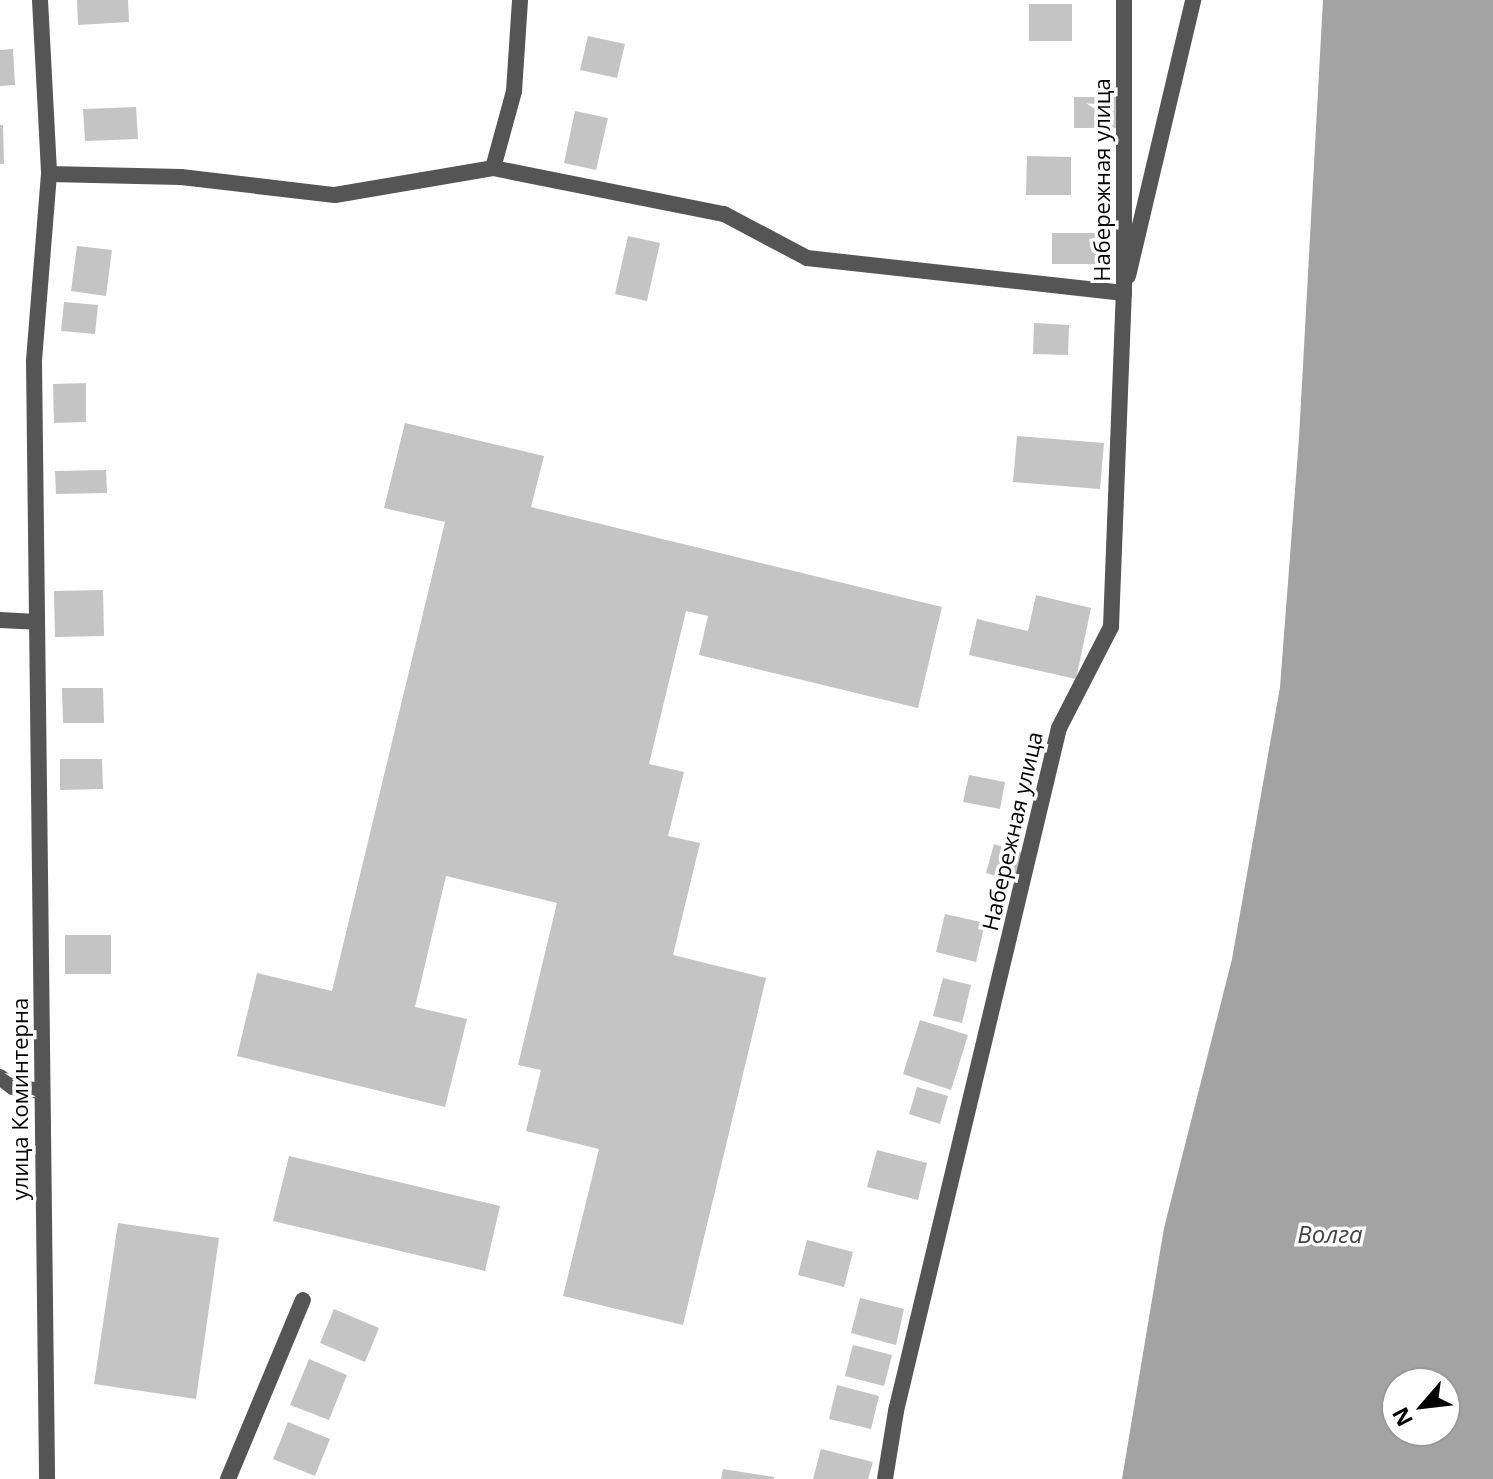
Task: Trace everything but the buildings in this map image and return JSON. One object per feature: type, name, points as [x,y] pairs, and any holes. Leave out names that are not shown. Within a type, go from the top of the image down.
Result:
[{"type":"street","name":"улица Коминтерна","points":[[40,0],[49,174],[34,361],[47,1479]]},
{"type":"street","points":[[493,168],[514,91],[520,0]]},
{"type":"street","name":"Набережная улица","points":[[885,1479],[896,1411],[1059,728],[1111,627],[1124,293],[1124,0]]},
{"type":"street","points":[[49,174],[181,177],[335,195],[493,168],[724,214],[807,258],[1124,293],[1193,0]]},
{"type":"street","points":[[0,620],[36,622]]},
{"type":"street","points":[[0,1077],[13,1087],[41,1091]]},
{"type":"street","points":[[228,1479],[303,1300]]},
{"type":"water","name":"Волга","points":[[1323,0],[1493,0],[1493,1479],[1122,1479],[1164,1228],[1232,959],[1280,687],[1299,438]]}]
